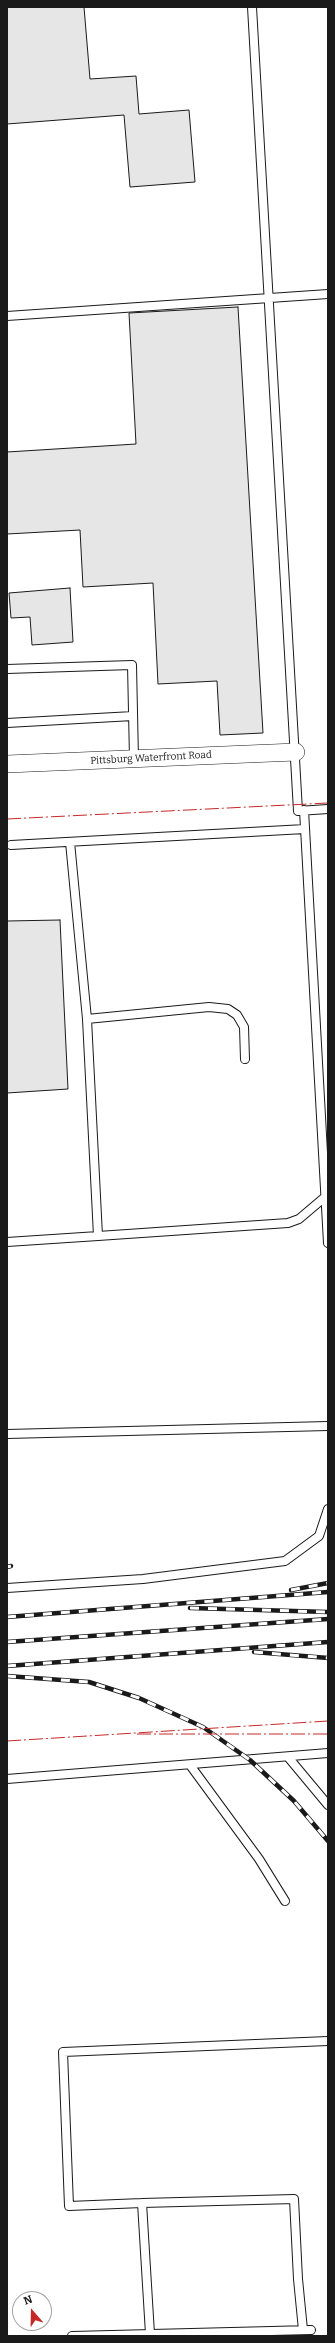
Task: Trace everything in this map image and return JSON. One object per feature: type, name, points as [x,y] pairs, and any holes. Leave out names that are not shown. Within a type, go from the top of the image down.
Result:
[{"type":"street","name":"Pittsburg Waterfront Road","points":[[7,764],[296,752]]},
{"type":"lane","points":[[252,7],[267,297],[296,752],[298,811],[328,809]]},
{"type":"lane","points":[[7,316],[328,294]]},
{"type":"lane","points":[[7,669],[132,665],[134,759]]},
{"type":"lane","points":[[7,723],[133,716]]},
{"type":"lane","points":[[304,810],[328,1243]]},
{"type":"lane","points":[[11,845],[305,829]]},
{"type":"lane","points":[[70,842],[87,1019],[98,1236]]},
{"type":"lane","points":[[87,1019],[209,1007],[228,1009],[237,1015],[244,1027],[245,1059]]},
{"type":"lane","points":[[7,1242],[288,1223],[299,1219],[325,1197]]},
{"type":"lane","points":[[7,1434],[328,1426]]},
{"type":"lane","points":[[7,1588],[143,1579],[284,1561],[319,1536],[328,1509]]},
{"type":"lane","points":[[7,1779],[328,1753]]},
{"type":"lane","points":[[288,1757],[328,1805]]},
{"type":"lane","points":[[190,1765],[259,1859],[285,1901]]},
{"type":"lane","points":[[72,2336],[307,2330],[298,2279],[294,2199],[69,2206],[63,2052],[328,2041]]},
{"type":"lane","points":[[142,2203],[150,2334]]},
{"type":"building","points":[[7,7],[84,7],[90,79],[136,76],[139,114],[189,110],[195,182],[130,187],[124,115],[7,124]]},
{"type":"building","points":[[238,307],[263,733],[220,735],[217,681],[158,684],[153,583],[83,587],[80,530],[7,534],[7,452],[136,444],[129,313]]},
{"type":"building","points":[[70,588],[73,642],[32,645],[30,617],[11,618],[9,593]]},
{"type":"building","points":[[60,920],[68,1089],[7,1093],[7,921]]},
{"type":"railway","points":[[7,1567],[11,1566]]},
{"type":"railway","points":[[291,1590],[328,1583]]},
{"type":"railway","points":[[7,1617],[328,1592]]},
{"type":"railway","points":[[190,1608],[328,1612]]},
{"type":"railway","points":[[7,1642],[328,1619]]},
{"type":"railway","points":[[7,1666],[328,1642]]},
{"type":"railway","points":[[254,1652],[328,1658]]},
{"type":"railway","points":[[7,1676],[89,1682],[139,1698],[203,1727],[250,1760],[294,1801],[328,1841]]},
{"type":"power","points":[[7,819],[328,803]]},
{"type":"power","points":[[7,1741],[328,1721]]},
{"type":"power","points":[[137,1734],[328,1734]]}]
